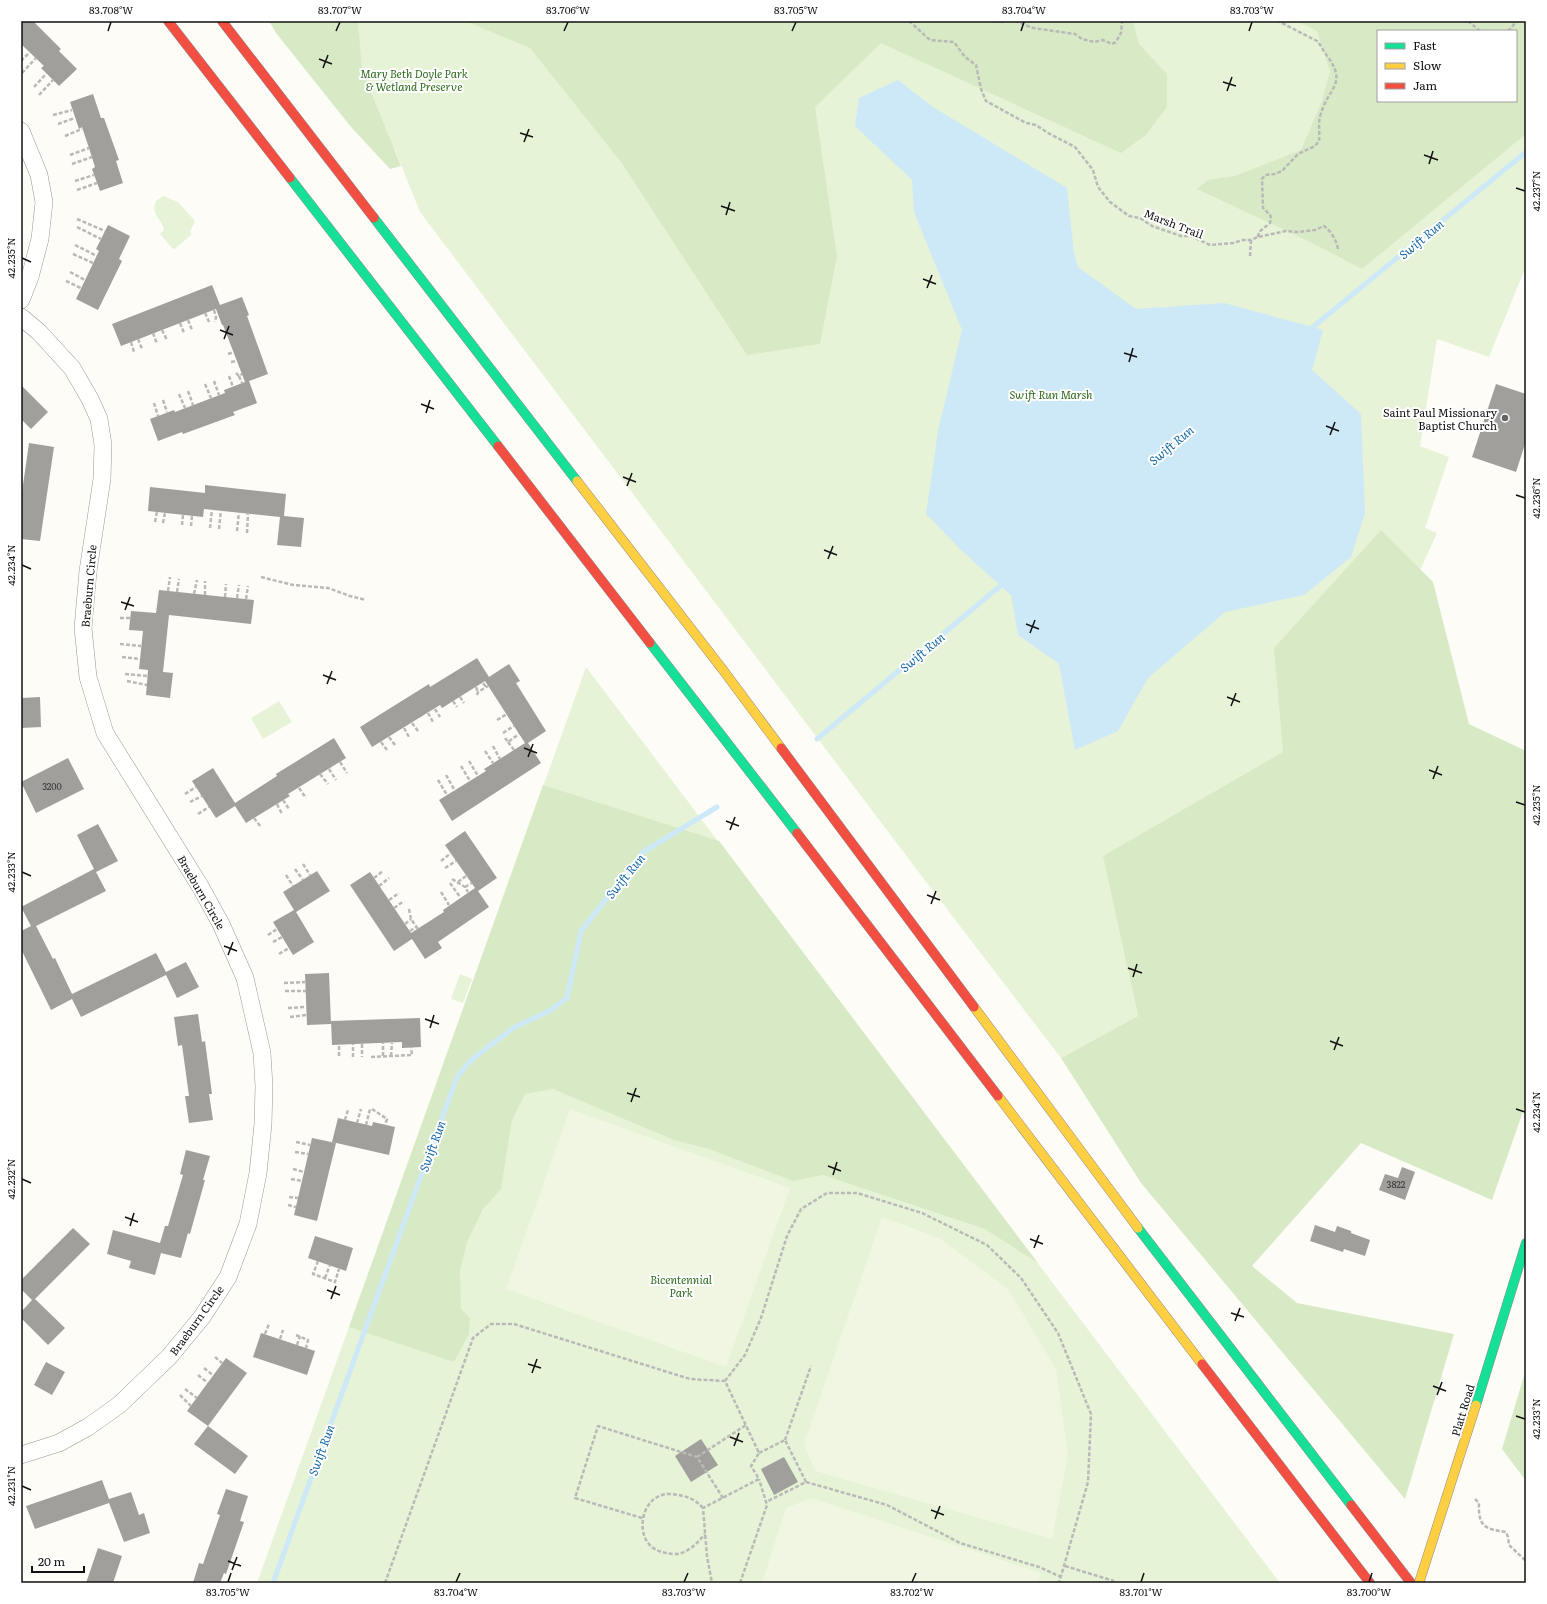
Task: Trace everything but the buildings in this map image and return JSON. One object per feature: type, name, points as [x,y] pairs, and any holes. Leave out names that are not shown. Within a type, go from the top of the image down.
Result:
[{"type":"main road","points":[[168,21],[761,786],[1370,1583]]},
{"type":"main road","points":[[222,21],[724,670],[1158,1255],[1411,1583]]},
{"type":"main road","name":"Platt Road","points":[[1419,1583],[1454,1478],[1526,1243]]},
{"type":"street","points":[[21,131],[39,175],[44,202],[40,239],[30,277],[21,300]]},
{"type":"street","name":"Braeburn Circle","points":[[21,317],[39,332],[72,368],[90,399],[99,419],[102,445],[102,479],[88,571],[83,628],[88,677],[105,733],[200,886],[221,924],[245,978],[262,1053],[264,1086],[263,1124],[259,1166],[248,1224],[228,1277],[202,1317],[169,1357],[119,1405],[88,1427],[59,1443],[21,1456]]},
{"type":"path","name":"Marsh Trail","points":[[909,21],[930,40],[954,42],[965,57],[976,65],[981,89],[986,101],[1026,122],[1036,125],[1075,147],[1094,170],[1098,187],[1110,202],[1129,216],[1140,218],[1152,226],[1181,236],[1191,236],[1210,245],[1251,240],[1286,231],[1298,232],[1315,230],[1324,226],[1328,229],[1338,246],[1338,251]]},
{"type":"path","points":[[995,21],[1008,21]]},
{"type":"path","points":[[1015,21],[1033,28],[1075,34],[1082,39],[1094,42],[1103,40],[1112,44],[1116,42],[1121,33],[1122,21]]},
{"type":"path","points":[[1258,237],[1259,232],[1270,223],[1272,218],[1263,208],[1262,179],[1264,175],[1275,174],[1282,171],[1298,154],[1315,146],[1319,141],[1319,119],[1322,108],[1336,84],[1337,75],[1333,64],[1317,41],[1278,21]]},
{"type":"path","points":[[1468,21],[1479,30]]},
{"type":"path","points":[[1509,30],[1516,21]]},
{"type":"path","points":[[21,60],[30,52]]},
{"type":"path","points":[[22,73],[36,58]]},
{"type":"path","points":[[34,87],[46,74]]},
{"type":"path","points":[[39,94],[53,80]]},
{"type":"path","points":[[54,116],[72,110]]},
{"type":"path","points":[[58,124],[75,118]]},
{"type":"path","points":[[65,136],[82,129]]},
{"type":"path","points":[[70,155],[89,148]]},
{"type":"path","points":[[72,164],[92,157]]},
{"type":"path","points":[[75,181],[94,175]]},
{"type":"path","points":[[77,190],[97,183]]},
{"type":"path","points":[[78,219],[105,231]]},
{"type":"path","points":[[77,227],[101,240]]},
{"type":"path","points":[[1250,256],[1251,240]]},
{"type":"path","points":[[75,245],[97,256]]},
{"type":"path","points":[[73,254],[93,263]]},
{"type":"path","points":[[70,272],[85,280]]},
{"type":"path","points":[[66,281],[81,288]]},
{"type":"path","points":[[214,310],[216,317]]},
{"type":"path","points":[[205,313],[210,324]]},
{"type":"path","points":[[215,322],[218,314]]},
{"type":"path","points":[[188,320],[192,330]]},
{"type":"path","points":[[180,323],[184,333]]},
{"type":"path","points":[[162,330],[167,340]]},
{"type":"path","points":[[153,333],[157,344]]},
{"type":"path","points":[[138,339],[142,349]]},
{"type":"path","points":[[131,342],[134,352]]},
{"type":"path","points":[[228,354],[234,352]]},
{"type":"path","points":[[232,362],[237,361]]},
{"type":"path","points":[[236,373],[241,375],[242,383]]},
{"type":"path","points":[[229,376],[233,387]]},
{"type":"path","points":[[214,381],[219,395]]},
{"type":"path","points":[[205,384],[211,398]]},
{"type":"path","points":[[188,391],[193,405]]},
{"type":"path","points":[[179,394],[185,408]]},
{"type":"path","points":[[163,400],[167,412]]},
{"type":"path","points":[[154,404],[158,416]]},
{"type":"path","points":[[210,528],[212,510]]},
{"type":"path","points":[[219,529],[221,510]]},
{"type":"path","points":[[156,512],[156,522]]},
{"type":"path","points":[[163,523],[165,512]]},
{"type":"path","points":[[237,531],[238,512]]},
{"type":"path","points":[[247,533],[248,513]]},
{"type":"path","points":[[182,525],[183,515]]},
{"type":"path","points":[[191,526],[192,516]]},
{"type":"path","points":[[261,577],[293,585],[328,588],[366,600]]},
{"type":"path","points":[[168,591],[170,578]]},
{"type":"path","points":[[177,592],[179,579]]},
{"type":"path","points":[[194,594],[197,580]]},
{"type":"path","points":[[205,582],[205,595]]},
{"type":"path","points":[[225,597],[226,584]]},
{"type":"path","points":[[237,598],[239,585]]},
{"type":"path","points":[[246,599],[248,586]]},
{"type":"path","points":[[120,618],[130,618]]},
{"type":"path","points":[[120,644],[141,646]]},
{"type":"path","points":[[122,657],[140,659]]},
{"type":"path","points":[[125,674],[148,676]]},
{"type":"path","points":[[127,681],[147,685]]},
{"type":"path","points":[[476,687],[478,694],[487,687],[483,682]]},
{"type":"path","points":[[460,697],[464,703]]},
{"type":"path","points":[[453,701],[457,707]]},
{"type":"path","points":[[434,709],[440,717]]},
{"type":"path","points":[[428,713],[433,722]]},
{"type":"path","points":[[497,720],[507,714]]},
{"type":"path","points":[[412,723],[418,731]]},
{"type":"path","points":[[503,733],[514,726]]},
{"type":"path","points":[[404,728],[409,737]]},
{"type":"path","points":[[508,742],[519,734]]},
{"type":"path","points":[[389,736],[395,745]]},
{"type":"path","points":[[506,738],[514,750]]},
{"type":"path","points":[[381,742],[387,750]]},
{"type":"path","points":[[493,746],[500,759]]},
{"type":"path","points":[[485,751],[493,763]]},
{"type":"path","points":[[469,761],[478,776]]},
{"type":"path","points":[[340,762],[348,773]]},
{"type":"path","points":[[462,766],[470,781]]},
{"type":"path","points":[[329,769],[336,780]]},
{"type":"path","points":[[320,774],[328,784]]},
{"type":"path","points":[[446,775],[455,790]]},
{"type":"path","points":[[438,780],[447,795]]},
{"type":"path","points":[[185,794],[196,787]]},
{"type":"path","points":[[298,788],[306,798]]},
{"type":"path","points":[[190,802],[202,796]]},
{"type":"path","points":[[283,800],[289,809]]},
{"type":"path","points":[[276,804],[282,814]]},
{"type":"path","points":[[198,814],[209,807]]},
{"type":"path","points":[[254,818],[261,827]]},
{"type":"path","points":[[441,861],[451,853]]},
{"type":"path","points":[[445,868],[456,861]]},
{"type":"path","points":[[303,864],[310,875]]},
{"type":"path","points":[[295,869],[303,880]]},
{"type":"path","points":[[374,878],[383,871]]},
{"type":"path","points":[[286,874],[292,886]]},
{"type":"path","points":[[458,882],[466,876]]},
{"type":"path","points":[[379,886],[389,878]]},
{"type":"path","points":[[452,879],[465,887],[468,892]]},
{"type":"path","points":[[450,882],[460,898]]},
{"type":"path","points":[[465,887],[472,884]]},
{"type":"path","points":[[441,892],[449,905]]},
{"type":"path","points":[[389,900],[399,893]]},
{"type":"path","points":[[394,908],[404,902]]},
{"type":"path","points":[[409,909],[411,919],[416,928],[410,931]]},
{"type":"path","points":[[405,924],[411,919]]},
{"type":"path","points":[[268,935],[278,929]]},
{"type":"path","points":[[273,942],[282,937]]},
{"type":"path","points":[[279,954],[289,948]]},
{"type":"path","points":[[284,983],[305,982]]},
{"type":"path","points":[[285,991],[306,991]]},
{"type":"path","points":[[288,1008],[306,1007]]},
{"type":"path","points":[[290,1017],[306,1016]]},
{"type":"path","points":[[382,1056],[383,1043]]},
{"type":"path","points":[[391,1056],[392,1043]]},
{"type":"path","points":[[353,1044],[353,1057]]},
{"type":"path","points":[[362,1044],[362,1057]]},
{"type":"path","points":[[339,1045],[339,1056]]},
{"type":"path","points":[[371,1057],[412,1055],[412,1047]]},
{"type":"path","points":[[357,1123],[361,1109]]},
{"type":"path","points":[[366,1125],[371,1109],[387,1119],[385,1125]]},
{"type":"path","points":[[345,1120],[348,1110]]},
{"type":"path","points":[[296,1142],[310,1146]]},
{"type":"path","points":[[295,1152],[308,1154]]},
{"type":"path","points":[[293,1169],[304,1172]]},
{"type":"path","points":[[291,1179],[302,1181]]},
{"type":"path","points":[[725,1381],[745,1355],[761,1318],[787,1236],[801,1209],[827,1193],[857,1193],[922,1213],[987,1245],[1021,1278],[1058,1333],[1091,1414],[1088,1482],[1059,1583]]},
{"type":"path","points":[[289,1197],[298,1198]]},
{"type":"path","points":[[288,1205],[296,1207]]},
{"type":"path","points":[[318,1261],[313,1274],[335,1282],[339,1268]]},
{"type":"path","points":[[325,1278],[330,1266]]},
{"type":"path","points":[[265,1334],[269,1324]]},
{"type":"path","points":[[385,1583],[473,1338],[491,1324],[514,1324],[690,1379],[725,1381]]},
{"type":"path","points":[[280,1339],[283,1330]]},
{"type":"path","points":[[296,1335],[308,1340],[306,1348]]},
{"type":"path","points":[[297,1345],[300,1336]]},
{"type":"path","points":[[215,1357],[222,1363]]},
{"type":"path","points":[[740,1583],[767,1505],[759,1479],[752,1466],[758,1453],[785,1440],[811,1366]]},
{"type":"path","points":[[204,1368],[213,1375]]},
{"type":"path","points":[[198,1375],[208,1383]]},
{"type":"path","points":[[725,1381],[758,1453]]},
{"type":"path","points":[[186,1389],[197,1398]]},
{"type":"path","points":[[180,1395],[191,1406]]},
{"type":"path","points":[[697,1457],[746,1425]]},
{"type":"path","points":[[642,1518],[575,1498],[598,1426],[697,1457],[723,1498]]},
{"type":"path","points":[[785,1440],[806,1482]]},
{"type":"path","points":[[703,1508],[759,1479]]},
{"type":"path","points":[[766,1502],[806,1482],[886,1505],[960,1543],[1039,1568],[1061,1577]]},
{"type":"path","points":[[706,1534],[694,1546],[683,1553],[670,1554],[656,1550],[650,1545],[642,1528],[642,1518],[646,1508],[651,1502],[660,1496],[668,1494],[691,1498],[703,1508],[712,1583]]},
{"type":"path","points":[[1475,1499],[1478,1503],[1478,1512],[1483,1526],[1490,1530],[1506,1532],[1508,1537],[1508,1545],[1526,1561]]},
{"type":"path","points":[[1065,1566],[1114,1581]]},
{"type":"green space","points":[[269,21],[358,21],[362,70],[401,166],[390,169],[351,127],[276,33]]},
{"type":"green space","name":"Swift Run Marsh","points":[[293,21],[1526,21],[1526,266],[1489,357],[1437,339],[1420,446],[1449,457],[1425,528],[1437,533],[1303,829],[1128,971],[1138,1016],[1061,1058],[917,870],[420,212],[395,150]]},
{"type":"green space","points":[[465,21],[1133,21],[1139,44],[1167,74],[1167,107],[1146,135],[1121,153],[881,43],[815,107],[837,256],[820,344],[747,355],[621,162],[530,48]]},
{"type":"green space","points":[[1297,21],[1526,21],[1526,134],[1362,269],[1310,242],[1197,189],[1208,180],[1235,176],[1301,150],[1322,101],[1330,71],[1317,31]]},
{"type":"green space","points":[[163,196],[178,202],[195,221],[190,232],[192,234],[175,249],[172,248],[160,234],[164,230],[163,226],[154,210],[156,201]]},
{"type":"green space","points":[[1381,530],[1433,582],[1469,724],[1526,751],[1526,1103],[1492,1200],[1361,1143],[1252,1266],[1297,1303],[1454,1334],[1405,1499],[1141,1183],[1061,1058],[1138,1016],[1103,856],[1283,752],[1274,648]]},
{"type":"green space","name":"Bicentennial Park","points":[[586,667],[1280,1583],[257,1583]]},
{"type":"green space","points":[[279,701],[292,722],[263,739],[251,718]]},
{"type":"green space","points":[[543,785],[719,841],[1038,1263],[985,1229],[823,1175],[793,1181],[709,1149],[674,1140],[553,1089],[525,1094],[512,1120],[501,1189],[483,1209],[467,1242],[460,1271],[461,1309],[470,1318],[469,1334],[454,1362],[349,1327]]},
{"type":"green space","points":[[460,974],[472,979],[463,1003],[451,999]]},
{"type":"green space","points":[[570,1109],[790,1188],[726,1367],[506,1289]]},
{"type":"green space","points":[[882,1217],[939,1238],[1009,1290],[1056,1369],[1068,1455],[1052,1539],[815,1471],[804,1444]]},
{"type":"green space","points":[[1526,1369],[1526,1481],[1502,1449]]},
{"type":"green space","points":[[811,1498],[1041,1573],[1038,1583],[762,1583],[786,1508]]},
{"type":"water","points":[[898,80],[933,107],[1067,188],[1074,253],[1078,267],[1136,309],[1224,303],[1323,330],[1312,370],[1361,414],[1365,513],[1351,557],[1304,595],[1225,612],[1148,678],[1118,731],[1075,750],[1059,664],[1018,635],[1011,595],[962,551],[926,514],[938,431],[962,330],[914,212],[912,180],[855,126],[859,98]]},
{"type":"waterway","name":"Swift Run","points":[[1308,331],[1526,152]]},
{"type":"waterway","name":"Swift Run","points":[[817,739],[1005,582]]},
{"type":"waterway","name":"Swift Run","points":[[273,1583],[457,1077],[471,1060],[513,1028],[549,1011],[567,998],[581,931],[643,852],[717,807]]},
{"type":"traffic: fast","points":[[290,178],[498,446]]},
{"type":"traffic: fast","points":[[374,218],[577,481]]},
{"type":"traffic: fast","points":[[650,643],[797,833]]},
{"type":"traffic: fast","points":[[1138,1228],[1351,1505]]},
{"type":"traffic: fast","points":[[1476,1405],[1526,1243]]},
{"type":"traffic: slow","points":[[577,481],[723,670],[781,748]]},
{"type":"traffic: slow","points":[[974,1007],[1138,1228]]},
{"type":"traffic: slow","points":[[998,1096],[1202,1364]]},
{"type":"traffic: slow","points":[[1419,1583],[1476,1405]]},
{"type":"traffic: jam","points":[[168,21],[290,178]]},
{"type":"traffic: jam","points":[[222,21],[374,218]]},
{"type":"traffic: jam","points":[[498,446],[650,643]]},
{"type":"traffic: jam","points":[[781,748],[974,1007]]},
{"type":"traffic: jam","points":[[797,833],[998,1096]]},
{"type":"traffic: jam","points":[[1202,1364],[1370,1583]]},
{"type":"traffic: jam","points":[[1351,1505],[1411,1583]]},
{"type":"place","name":"Saint Paul Missionary Baptist Church","points":[[1505,418]]},
{"type":"park label","name":"Mary Beth Doyle Park & Wetland Preserve","points":[[414,79]]}]
